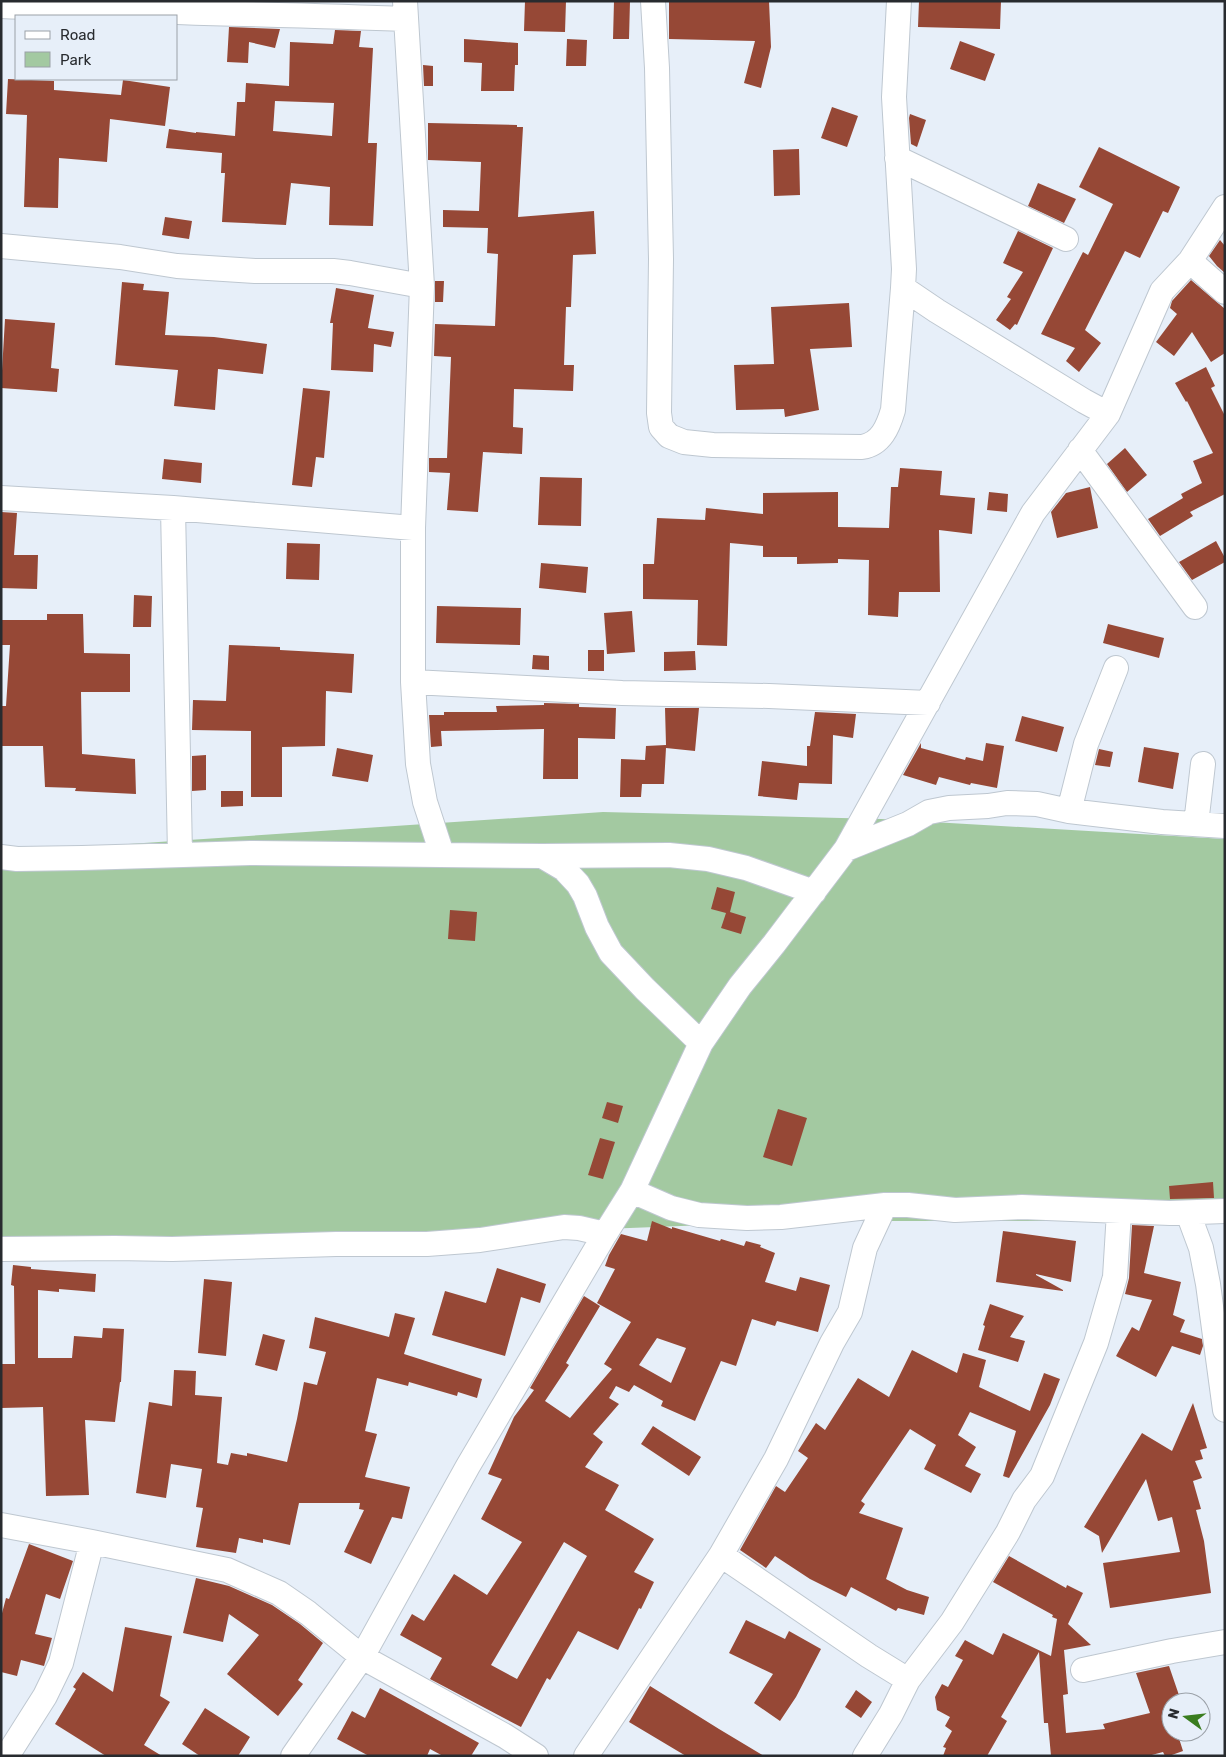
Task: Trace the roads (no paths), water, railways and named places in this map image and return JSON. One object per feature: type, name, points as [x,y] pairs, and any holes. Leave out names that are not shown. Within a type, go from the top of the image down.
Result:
[{"type":"street","points":[[654,1],[661,259],[659,413],[661,427],[669,436],[676,439],[713,446],[862,447],[871,445],[879,440],[889,423],[893,410],[904,269],[894,97],[899,1]]},
{"type":"street","points":[[1,6],[148,12],[252,13],[405,10],[422,286],[413,528],[414,682],[418,764],[425,802],[442,854]]},
{"type":"street","points":[[897,158],[1066,239]]},
{"type":"street","points":[[293,1756],[362,1657],[468,1466],[632,1191],[701,1043],[740,986],[846,849],[1034,513],[1108,414],[1162,291],[1190,261],[1225,207]]},
{"type":"street","points":[[1,246],[120,257],[177,266],[255,271],[342,272],[422,286]]},
{"type":"street","points":[[1190,261],[1225,292]]},
{"type":"street","points":[[903,288],[937,311],[1108,414]]},
{"type":"street","points":[[1080,450],[1195,607]]},
{"type":"street","points":[[1,498],[173,508],[413,528]]},
{"type":"street","points":[[173,508],[180,854]]},
{"type":"street","points":[[1069,811],[1086,744],[1116,668]]},
{"type":"street","points":[[414,682],[622,693],[769,696],[928,703]]},
{"type":"street","points":[[1196,824],[1203,764]]},
{"type":"street","points":[[846,849],[908,824],[928,812],[949,808],[1007,803],[1036,804],[1069,811],[1225,826]]},
{"type":"street","points":[[1,856],[17,858],[82,858],[259,852],[542,856],[670,855],[708,859],[746,868],[814,892]]},
{"type":"street","points":[[542,856],[564,869],[578,884],[611,953],[701,1043]]},
{"type":"street","points":[[632,1191],[672,1208],[699,1215],[747,1218],[781,1217],[885,1205],[908,1205],[955,1210],[1022,1207],[1119,1212],[1188,1213],[1225,1211]]},
{"type":"street","points":[[586,1756],[721,1555],[776,1459],[832,1343],[850,1312],[865,1248],[885,1205]]},
{"type":"street","points":[[865,1756],[891,1714],[908,1680],[952,1622],[1008,1532],[1024,1500],[1042,1476],[1096,1343],[1115,1277],[1119,1212]]},
{"type":"street","points":[[1188,1213],[1201,1248],[1208,1284],[1225,1410]]},
{"type":"street","points":[[1,1249],[172,1249],[336,1244],[427,1244],[480,1240],[564,1227],[579,1228],[605,1234]]},
{"type":"street","points":[[1,1525],[227,1570],[279,1593],[308,1613],[362,1657],[496,1731],[536,1756]]},
{"type":"street","points":[[7,1756],[45,1696],[61,1663],[92,1542]]},
{"type":"street","points":[[721,1555],[869,1656],[908,1680]]},
{"type":"street","points":[[1083,1670],[1225,1642]]}]
